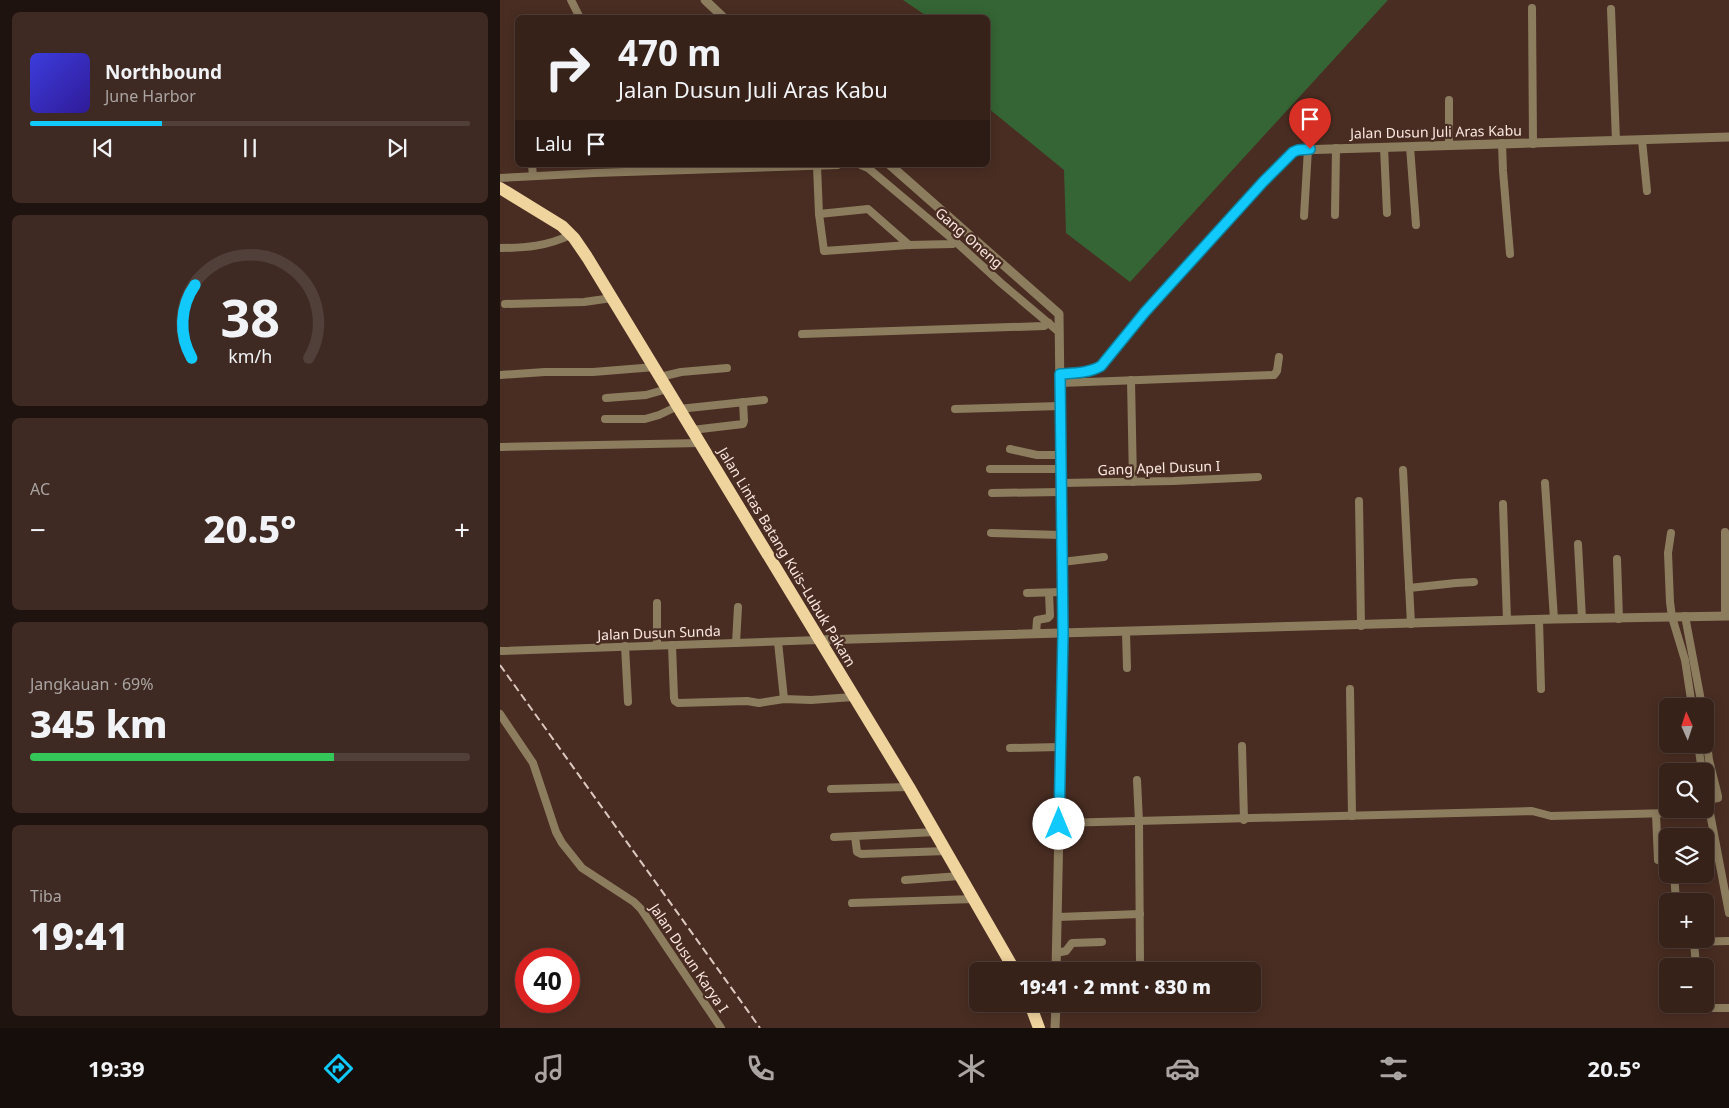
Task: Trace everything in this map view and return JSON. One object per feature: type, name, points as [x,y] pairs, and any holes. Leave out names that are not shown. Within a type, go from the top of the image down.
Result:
[{"type":"highway","name":"Jalan Lintas Batang Kuis–Lubuk Pakam","points":[[500,188],[554,221],[570,234],[587,258],[909,787],[1010,962]]},
{"type":"highway","points":[[1033,1012],[1039,1028]]},
{"type":"street","points":[[571,0],[578,15]]},
{"type":"street","points":[[705,0],[721,15]]},
{"type":"street","points":[[1532,8],[1533,144]]},
{"type":"street","points":[[1611,9],[1616,141]]},
{"type":"street","points":[[1448,100],[1450,146]]},
{"type":"street","name":"Jalan Dusun Juli Aras Kabu","points":[[1060,379],[1095,370],[1101,366],[1145,312],[1263,182],[1293,152],[1308,149],[1533,144],[1729,136]]},
{"type":"street","points":[[1642,140],[1647,191]]},
{"type":"street","points":[[1502,144],[1510,254]]},
{"type":"street","points":[[1384,147],[1387,213]]},
{"type":"street","points":[[1410,147],[1416,225]]},
{"type":"street","points":[[1335,215],[1336,148]]},
{"type":"street","points":[[1304,216],[1308,149]]},
{"type":"street","points":[[532,167],[533,176]]},
{"type":"street","points":[[568,167],[569,174]]},
{"type":"street","points":[[500,178],[666,168],[742,167]]},
{"type":"street","points":[[817,167],[819,214],[824,251],[953,244],[956,242]]},
{"type":"street","name":"Gang Oneng","points":[[866,167],[956,242],[1001,284],[1060,332]]},
{"type":"street","points":[[892,167],[1059,314],[1063,634],[1056,962]]},
{"type":"street","points":[[819,214],[868,209],[909,245]]},
{"type":"street","points":[[500,248],[528,248],[560,240],[570,234]]},
{"type":"street","points":[[506,304],[584,302],[612,298]]},
{"type":"street","points":[[802,334],[1044,326],[1049,323]]},
{"type":"street","points":[[1060,379],[1083,382],[1274,375],[1277,374],[1279,357]]},
{"type":"street","points":[[500,375],[545,372],[681,372],[726,368]]},
{"type":"street","points":[[1083,372],[1083,382]]},
{"type":"street","points":[[1131,380],[1133,482]]},
{"type":"street","points":[[606,398],[646,395],[667,389]]},
{"type":"street","points":[[605,418],[645,419],[679,408],[764,400]]},
{"type":"street","points":[[692,430],[743,424],[743,402]]},
{"type":"street","points":[[954,409],[1061,406]]},
{"type":"street","points":[[500,447],[700,443]]},
{"type":"street","points":[[1010,449],[1037,455],[1061,455]]},
{"type":"street","points":[[990,469],[1061,469]]},
{"type":"street","points":[[1403,470],[1411,624]]},
{"type":"street","name":"Gang Apel Dusun I","points":[[992,492],[1133,482],[1258,477]]},
{"type":"street","points":[[1544,483],[1554,619]]},
{"type":"street","points":[[1359,501],[1361,626]]},
{"type":"street","points":[[1503,504],[1507,620]]},
{"type":"street","points":[[819,640],[1361,626],[1507,620],[1727,616],[1725,532]]},
{"type":"street","points":[[990,533],[1062,534]]},
{"type":"street","points":[[1671,533],[1668,578],[1672,617],[1685,660],[1691,698]]},
{"type":"street","points":[[1578,544],[1582,619]]},
{"type":"street","points":[[1062,562],[1104,558]]},
{"type":"street","points":[[1617,560],[1619,619]]},
{"type":"street","points":[[1409,588],[1456,582],[1474,582]]},
{"type":"street","points":[[1036,634],[1037,620],[1050,616],[1049,592]]},
{"type":"street","points":[[1027,594],[1062,592]]},
{"type":"street","points":[[657,603],[657,645]]},
{"type":"street","points":[[736,643],[738,607]]},
{"type":"street","points":[[1050,607],[1063,607]]},
{"type":"street","points":[[1685,616],[1700,698]]},
{"type":"street","points":[[1539,620],[1541,689]]},
{"type":"street","points":[[1126,632],[1127,668]]},
{"type":"street","name":"Jalan Dusun Sunda","points":[[500,651],[819,640]]},
{"type":"street","points":[[778,642],[784,699]]},
{"type":"street","points":[[672,645],[674,698],[676,702],[747,701],[759,704],[784,699],[811,700],[853,697]]},
{"type":"street","points":[[625,646],[628,702]]},
{"type":"street","points":[[1350,689],[1352,816]]},
{"type":"street","name":"Jalan Dusun Karya I","points":[[500,714],[533,763],[556,832],[562,843],[582,868],[634,902],[641,909],[722,1028]]},
{"type":"street","points":[[1242,746],[1244,820]]},
{"type":"street","points":[[1010,748],[1060,748]]},
{"type":"street","points":[[1137,780],[1140,962]]},
{"type":"street","points":[[1714,780],[1718,796],[1718,798],[1714,799]]},
{"type":"street","points":[[830,789],[909,787]]},
{"type":"street","points":[[1059,824],[1532,811],[1551,816],[1659,814]]},
{"type":"street","points":[[1656,814],[1659,860]]},
{"type":"street","points":[[1710,818],[1729,913]]},
{"type":"street","points":[[834,837],[936,832]]},
{"type":"street","points":[[855,836],[856,850],[861,854],[946,851]]},
{"type":"street","points":[[905,880],[960,876]]},
{"type":"street","points":[[852,903],[974,899]]},
{"type":"street","points":[[1058,917],[1140,914]]},
{"type":"street","points":[[1714,941],[1729,941]]},
{"type":"street","points":[[1056,953],[1066,951],[1072,943],[1102,942]]},
{"type":"street","points":[[1714,1008],[1729,1008]]},
{"type":"street","points":[[1055,1028],[1056,1012]]},
{"type":"green space","points":[[903,0],[1388,0],[1130,282],[1066,233],[1064,170],[990,110],[990,15],[925,15]]},
{"type":"railway","points":[[500,665],[760,1028]]},
{"type":"route","points":[[1059,824],[1063,634],[1060,374],[1095,370],[1101,366],[1145,312],[1282,162],[1293,152],[1310,149]]}]
